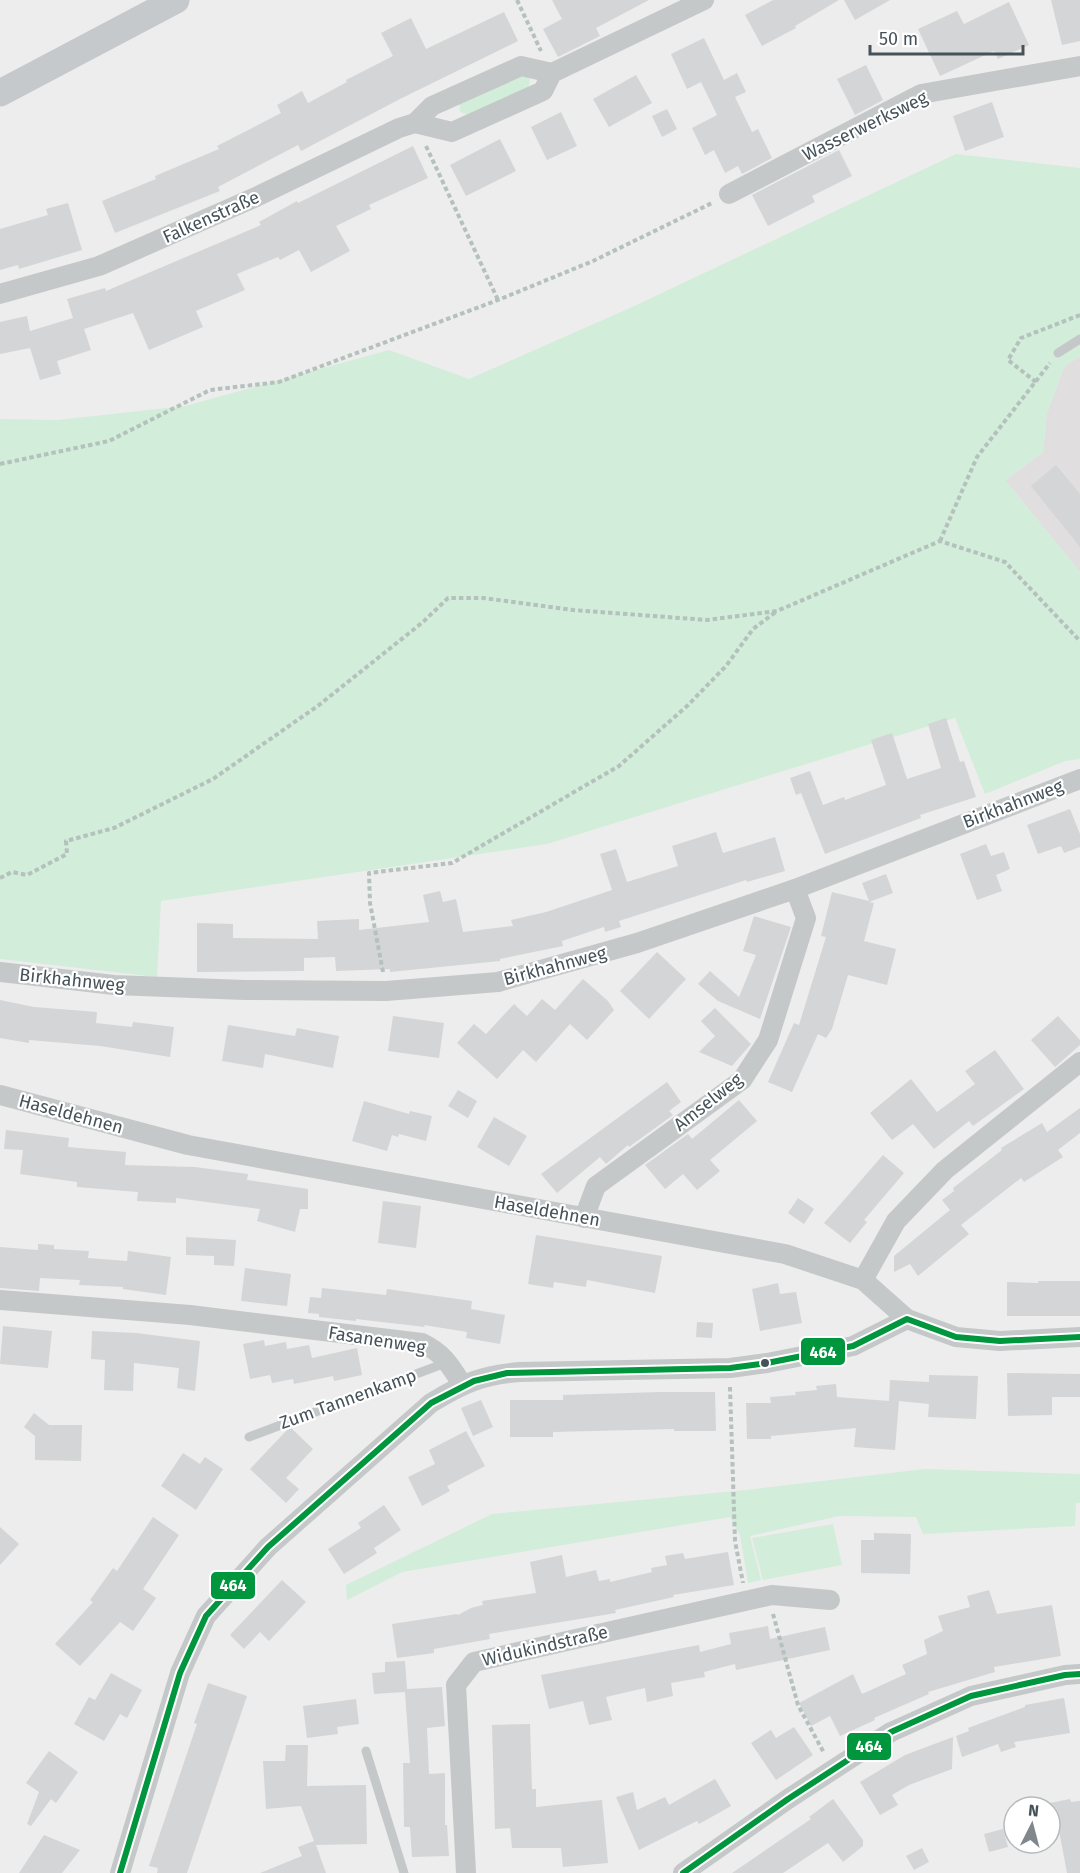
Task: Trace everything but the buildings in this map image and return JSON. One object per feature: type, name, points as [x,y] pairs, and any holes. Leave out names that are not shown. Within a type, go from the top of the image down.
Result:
[{"type":"main road","points":[[0,93],[176,0]]},
{"type":"street","points":[[416,123],[452,132],[543,91],[552,74],[704,0]]},
{"type":"street","name":"Falkenstraße","points":[[0,294],[99,266],[256,197],[399,128],[416,123],[432,106],[520,66],[552,74]]},
{"type":"street","name":"Wasserwerksweg","points":[[729,194],[921,94],[1080,66]]},
{"type":"street","name":"Birkhahnweg","points":[[0,972],[114,985],[246,990],[386,991],[498,982],[637,944],[795,889],[1080,779]]},
{"type":"street","name":"Amselweg","points":[[584,1218],[596,1186],[742,1080],[768,1040],[807,918],[795,889]]},
{"type":"street","points":[[863,1281],[897,1221],[945,1170],[1080,1062]]},
{"type":"street","name":"Haseldehnen","points":[[0,1095],[188,1145],[785,1254],[863,1281],[907,1319],[956,1337],[1000,1341],[1080,1337]]},
{"type":"street","name":"Fasanenweg","points":[[0,1300],[190,1315],[422,1343],[437,1350],[462,1384]]},
{"type":"street","points":[[462,1384],[494,1374],[520,1372],[730,1368],[767,1363],[853,1346],[907,1319]]},
{"type":"street","name":"Zum Tannenkamp","points":[[120,1873],[180,1673],[206,1616],[268,1547],[431,1403],[462,1384]]},
{"type":"street","name":"Widukindstraße","points":[[466,1873],[456,1685],[474,1662],[768,1596],[830,1600]]},
{"type":"street","points":[[682,1873],[891,1732],[971,1696],[1065,1675],[1080,1674]]},
{"type":"lane","points":[[1058,353],[1080,339]]},
{"type":"lane","name":"Zum Tannenkamp","points":[[249,1437],[448,1362]]},
{"type":"lane","points":[[366,1751],[404,1873]]},
{"type":"path","points":[[517,0],[552,74]]},
{"type":"path","points":[[416,123],[498,300]]},
{"type":"path","points":[[0,464],[109,441],[210,390],[279,382],[498,300],[593,261],[729,194]]},
{"type":"path","points":[[1036,382],[1008,360],[1022,338],[1080,315]]},
{"type":"path","points":[[940,541],[977,457],[1058,353]]},
{"type":"path","points":[[386,991],[370,903],[369,873],[452,863],[619,766],[687,706],[726,666],[753,629],[777,611],[940,541],[1005,562],[1080,641]]},
{"type":"path","points":[[0,878],[12,872],[27,875],[67,854],[66,841],[114,828],[213,779],[319,705],[423,622],[448,598],[483,598],[573,610],[707,620],[777,611]]},
{"type":"path","points":[[730,1368],[735,1540],[746,1601]]},
{"type":"path","points":[[768,1596],[798,1705],[834,1770]]},
{"type":"shaded area","points":[[1080,356],[1080,572],[1005,480],[1043,452],[1047,413],[1064,367]]},
{"type":"green space","points":[[516,71],[530,79],[527,96],[477,118],[460,112],[459,97]]},
{"type":"green space","points":[[956,154],[1080,168],[1080,356],[1064,367],[1047,413],[1043,452],[1005,480],[1080,572],[1080,759],[1065,761],[985,794],[955,718],[547,844],[161,901],[157,977],[0,959],[0,419],[57,420],[185,406],[389,350],[469,379],[630,308]]},
{"type":"green space","points":[[925,1469],[1080,1474],[1080,1503],[1076,1503],[1075,1526],[923,1534],[916,1517],[839,1516],[750,1536],[761,1580],[748,1583],[740,1535],[730,1517],[402,1572],[347,1600],[346,1585],[492,1514],[746,1490]]},
{"type":"green space","points":[[833,1524],[842,1565],[763,1580],[752,1538]]},
{"type":"transit line","name":"464","points":[[120,1873],[180,1673],[206,1616],[268,1547],[431,1403],[474,1381],[507,1373],[730,1368],[767,1363],[853,1346],[907,1319],[956,1337],[1000,1341],[1080,1337]]},
{"type":"transit line","name":"464","points":[[683,1873],[788,1799],[891,1732],[971,1696],[1065,1675],[1080,1674]]}]
